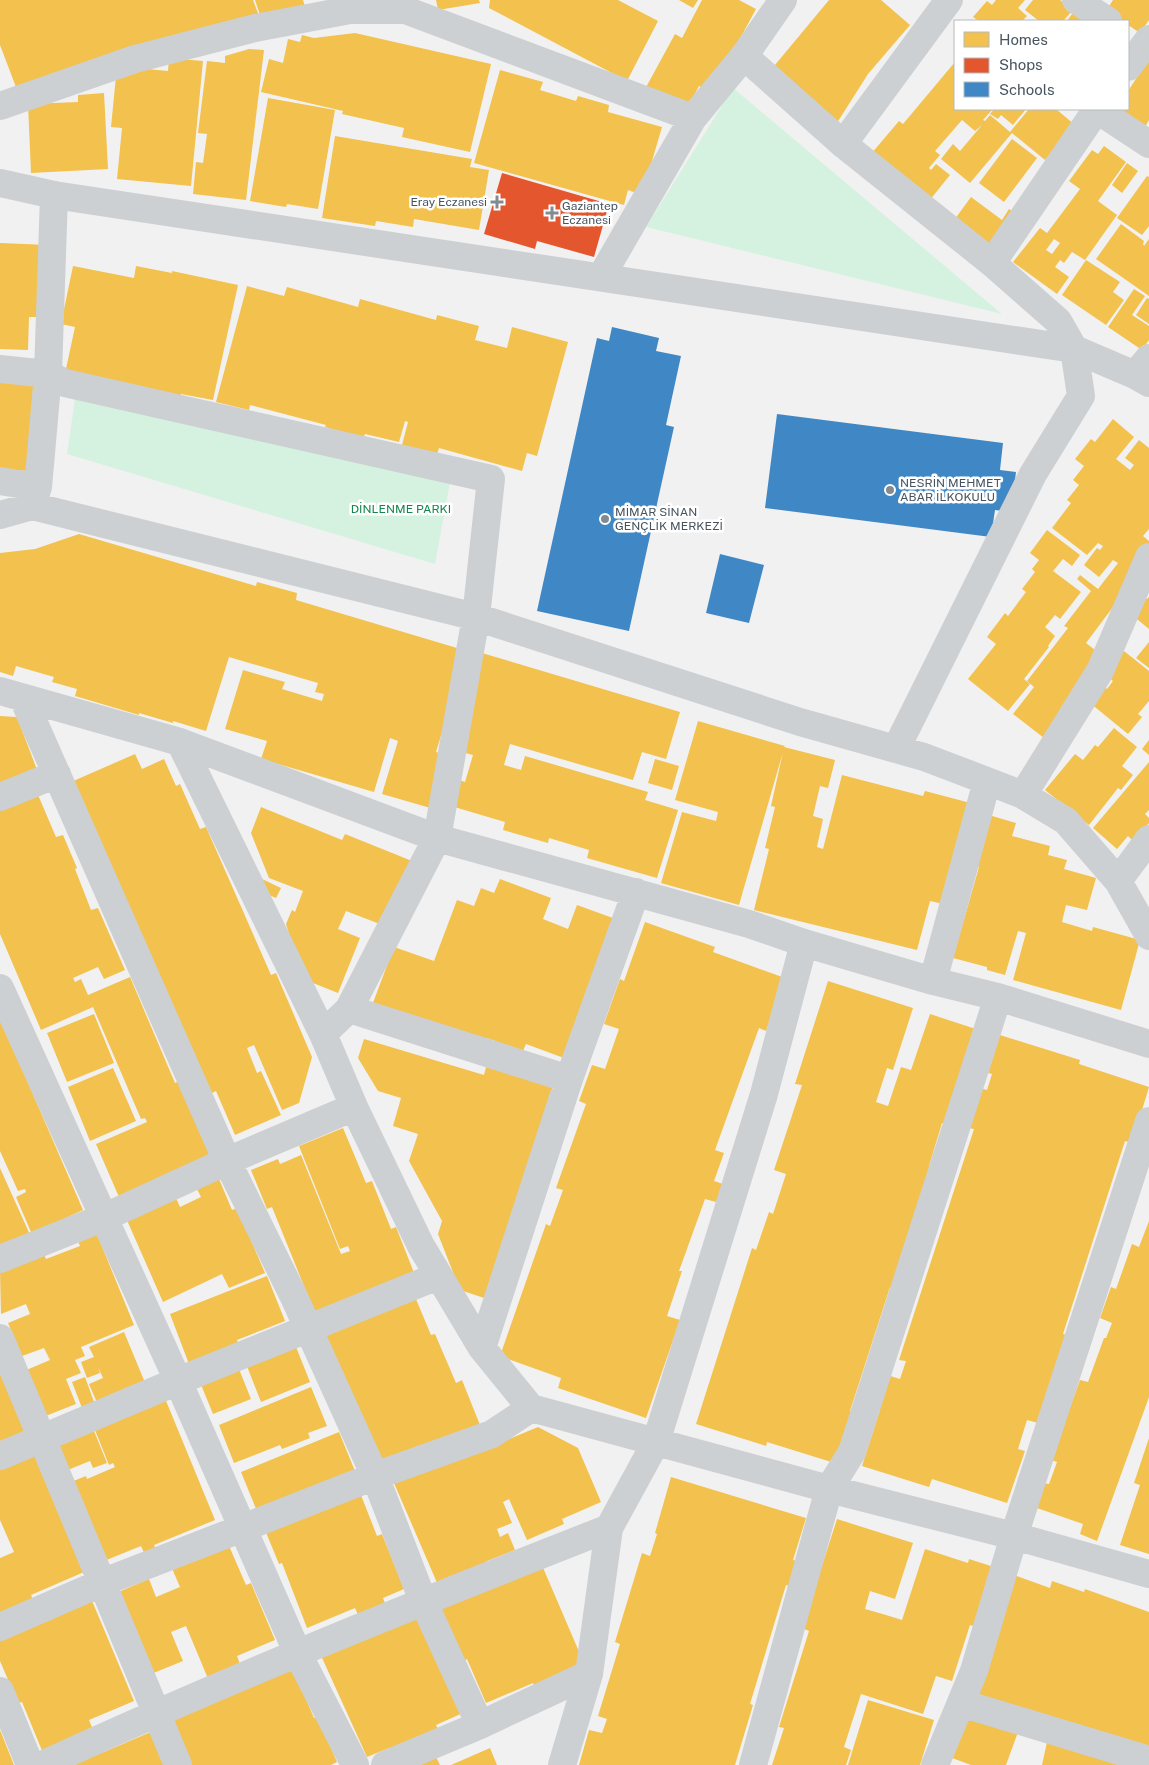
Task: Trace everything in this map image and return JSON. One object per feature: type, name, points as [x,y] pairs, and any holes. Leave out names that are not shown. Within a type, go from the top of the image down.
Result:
[{"type":"street","points":[[601,277],[694,118],[744,56],[783,0]]},
{"type":"street","points":[[1076,0],[1106,20]]},
{"type":"street","points":[[843,144],[945,8]]},
{"type":"street","points":[[0,106],[135,59],[255,28],[350,10],[405,10],[694,118]]},
{"type":"street","points":[[1129,65],[1142,42]]},
{"type":"street","points":[[744,56],[843,144],[992,263],[1058,321],[1074,349],[1081,396],[1033,474],[896,749]]},
{"type":"street","points":[[992,263],[1095,110]]},
{"type":"street","points":[[1098,110],[1149,144]]},
{"type":"street","points":[[0,183],[54,195],[1074,349],[1144,372]]},
{"type":"street","points":[[35,497],[48,374],[54,195]]},
{"type":"street","points":[[0,369],[48,374],[65,383],[491,479],[476,617],[437,838],[348,1009],[323,1034]]},
{"type":"street","points":[[0,482],[35,497],[476,617],[800,722],[924,757],[1023,795],[1066,821],[1118,881],[1149,936]]},
{"type":"street","points":[[0,515],[35,497]]},
{"type":"street","points":[[1023,795],[1100,671],[1149,557]]},
{"type":"street","points":[[11,694],[180,742],[437,838],[749,924],[804,944],[933,982],[998,997],[1149,1044]]},
{"type":"street","points":[[11,694],[57,774],[227,1161],[308,1328],[375,1476],[423,1601],[480,1725]]},
{"type":"street","points":[[180,742],[323,1034],[354,1107],[421,1246],[482,1348],[531,1408],[829,1489],[1014,1536],[1149,1574]]},
{"type":"street","points":[[0,797],[57,774]]},
{"type":"street","points":[[933,982],[987,781]]},
{"type":"street","points":[[1118,881],[1149,839]]},
{"type":"street","points":[[482,1348],[568,1079],[636,892]]},
{"type":"street","points":[[562,1765],[589,1674],[609,1528],[656,1442],[764,1094],[804,944]]},
{"type":"street","points":[[0,988],[178,1381],[298,1654],[354,1765]]},
{"type":"street","points":[[753,1765],[829,1489],[852,1452],[998,997]]},
{"type":"street","points":[[348,1009],[568,1079]]},
{"type":"street","points":[[0,1259],[104,1217],[227,1161],[354,1107]]},
{"type":"street","points":[[935,1765],[974,1672],[1014,1536],[1149,1121]]},
{"type":"street","points":[[0,1456],[178,1381],[438,1276]]},
{"type":"street","points":[[0,1338],[178,1765]]},
{"type":"street","points":[[0,1627],[101,1583],[375,1476],[492,1434],[531,1408]]},
{"type":"street","points":[[42,1765],[155,1713],[423,1601],[609,1528]]},
{"type":"street","points":[[385,1765],[480,1725],[589,1674]]},
{"type":"street","points":[[0,1691],[30,1765]]},
{"type":"street","points":[[961,1703],[1149,1760]]},
{"type":"green space","points":[[733,88],[1002,314],[646,227]]},
{"type":"green space","name":"DİNLENME PARKI","points":[[76,392],[451,477],[435,564],[67,454]]},
{"type":"building: Homes","points":[[0,0],[253,0],[261,21],[19,95],[0,45]]},
{"type":"building: Homes","points":[[255,0],[303,0],[306,10],[263,24]]},
{"type":"building: Homes","points":[[436,0],[479,0],[480,3],[438,10]]},
{"type":"building: Homes","points":[[490,0],[618,0],[658,21],[627,81],[489,8]]},
{"type":"building: Homes","points":[[679,0],[698,0],[693,8]]},
{"type":"building: Homes","points":[[702,0],[739,0],[756,9],[711,92],[699,86],[685,113],[644,91],[675,34],[682,38]]},
{"type":"building: Homes","points":[[829,0],[881,0],[910,25],[868,74],[835,126],[770,71]]},
{"type":"building: Homes","points":[[996,0],[1025,0],[1018,8],[1027,16],[1023,20],[978,20],[973,17],[987,1],[992,5]]},
{"type":"building: Homes","points":[[1033,0],[1060,0],[1073,10],[1064,20],[1038,20],[1025,10]]},
{"type":"building: Homes","points":[[1113,0],[1149,0],[1149,20],[1140,33],[1129,26],[1129,20],[1120,20],[1106,11]]},
{"type":"building: Homes","points":[[1077,7],[1090,20],[1068,20]]},
{"type":"building: Homes","points":[[355,33],[491,64],[470,152],[402,137],[404,128],[342,114],[343,111],[261,92],[269,59],[283,63],[288,39],[300,42],[302,35],[314,38]]},
{"type":"building: Homes","points":[[249,49],[264,50],[246,200],[193,194],[196,162],[203,163],[207,134],[198,133],[207,61],[225,63],[225,56]]},
{"type":"building: Homes","points":[[169,58],[203,61],[191,186],[117,179],[122,128],[111,127],[117,66],[168,71]]},
{"type":"building: Homes","points":[[1149,59],[1149,120],[1145,127],[1119,110],[1129,110],[1129,89]]},
{"type":"building: Homes","points":[[954,63],[954,110],[992,110],[983,120],[985,121],[990,115],[1010,132],[1028,110],[1057,110],[1075,125],[1045,160],[1012,133],[970,183],[941,159],[953,144],[960,151],[982,125],[975,131],[962,120],[935,151],[940,155],[929,168],[931,170],[936,164],[950,175],[929,201],[871,154],[899,121],[903,124]]},
{"type":"building: Homes","points":[[500,70],[543,82],[540,90],[576,101],[578,96],[609,105],[608,112],[662,127],[642,195],[628,190],[624,205],[474,163]]},
{"type":"building: Homes","points":[[104,93],[108,169],[31,173],[28,104],[78,102],[78,95]]},
{"type":"building: Homes","points":[[268,98],[335,110],[318,209],[287,204],[286,207],[250,201]]},
{"type":"building: Homes","points":[[993,110],[1025,110],[1013,125],[1001,115],[998,119],[990,114]]},
{"type":"building: Homes","points":[[335,136],[472,159],[470,167],[489,170],[479,230],[414,219],[413,227],[376,221],[375,226],[322,218]]},
{"type":"building: Homes","points":[[1012,139],[1037,158],[1004,202],[979,183]]},
{"type":"building: Homes","points":[[1104,146],[1126,162],[1098,201],[1117,215],[1085,260],[1072,252],[1064,263],[1060,260],[1055,267],[1069,277],[1057,294],[1013,262],[1040,228],[1047,233],[1080,189],[1069,181],[1092,150],[1098,154]],"holes":[[[1054,239],[1060,243],[1052,254],[1046,250]]]},
{"type":"building: Homes","points":[[1127,163],[1138,171],[1122,193],[1112,185]]},
{"type":"building: Homes","points":[[1147,176],[1149,177],[1149,226],[1142,235],[1117,218]]},
{"type":"building: Homes","points":[[971,197],[1002,220],[1009,209],[1018,215],[991,251],[952,223]]},
{"type":"building: Homes","points":[[1121,224],[1144,241],[1144,246],[1149,239],[1149,296],[1096,259]]},
{"type":"building: Homes","points":[[0,243],[48,245],[44,317],[29,317],[28,350],[0,349]]},
{"type":"building: Homes","points":[[1086,260],[1120,282],[1113,292],[1124,300],[1106,325],[1062,295]]},
{"type":"building: Homes","points":[[73,266],[134,278],[136,266],[172,273],[172,271],[238,285],[213,400],[181,394],[179,401],[64,378],[75,327],[61,324]]},
{"type":"building: Homes","points":[[247,286],[284,296],[287,287],[358,307],[360,299],[436,320],[437,315],[479,326],[475,340],[507,348],[512,327],[568,342],[537,456],[527,453],[522,471],[439,448],[437,454],[402,445],[408,422],[405,421],[399,442],[365,434],[363,438],[325,427],[326,425],[250,405],[249,410],[216,402]]},
{"type":"building: Homes","points":[[1134,289],[1145,296],[1132,315],[1149,326],[1149,340],[1142,350],[1108,327]]},
{"type":"building: Homes","points":[[1147,298],[1149,299],[1149,324],[1136,315]]},
{"type":"building: Homes","points":[[0,373],[36,376],[28,471],[0,469]]},
{"type":"building: Homes","points":[[1113,419],[1134,437],[1116,459],[1130,470],[1134,465],[1125,458],[1139,440],[1149,448],[1149,529],[1143,536],[1149,541],[1149,547],[1116,603],[1086,643],[1103,656],[1061,707],[1065,711],[1044,738],[1013,714],[1034,687],[1027,681],[1068,628],[1064,626],[1091,591],[1077,579],[1080,575],[1098,589],[1118,563],[1113,560],[1099,577],[1084,565],[1097,548],[1100,550],[1103,546],[1098,543],[1087,555],[1052,528],[1071,503],[1067,500],[1079,485],[1073,480],[1084,466],[1075,459],[1091,439],[1095,442]]},
{"type":"building: Homes","points":[[1047,530],[1080,555],[1072,566],[1063,559],[1053,571],[1081,592],[1060,619],[1055,615],[1045,627],[1055,636],[1049,647],[1024,679],[1030,684],[1008,711],[968,679],[996,644],[987,637],[1005,613],[1008,616],[1026,592],[1022,589],[1035,572],[1032,569],[1039,560],[1030,553]]},
{"type":"building: Homes","points":[[79,534],[256,586],[257,582],[297,593],[296,600],[467,651],[436,752],[450,756],[434,809],[382,794],[398,741],[390,738],[374,792],[261,759],[267,741],[225,729],[243,670],[285,682],[282,689],[322,701],[324,694],[315,692],[318,683],[229,657],[206,731],[173,721],[173,723],[139,713],[139,715],[75,696],[77,689],[52,682],[54,677],[16,666],[13,676],[0,672],[0,553],[35,549]]},
{"type":"building: Homes","points":[[1149,597],[1149,629],[1132,615],[1145,598]]},
{"type":"building: Homes","points":[[1149,642],[1149,668],[1136,658]]},
{"type":"building: Homes","points":[[1124,651],[1149,671],[1149,701],[1138,714],[1142,717],[1128,734],[1090,703],[1104,686],[1107,689],[1113,681],[1105,675]]},
{"type":"building: Homes","points":[[482,653],[680,712],[666,759],[642,752],[633,780],[510,744],[504,765],[521,770],[525,756],[648,792],[645,800],[678,810],[657,878],[587,858],[589,850],[549,838],[548,843],[503,830],[505,822],[451,806],[459,780],[465,782],[473,755],[458,751]]},
{"type":"building: Homes","points":[[0,716],[17,717],[39,775],[0,791]]},
{"type":"building: Homes","points":[[698,721],[835,760],[828,788],[820,786],[813,816],[823,819],[817,847],[823,849],[842,775],[923,796],[925,791],[978,805],[952,906],[930,901],[917,950],[754,910],[769,849],[765,848],[775,807],[771,806],[783,752],[739,905],[661,883],[682,812],[716,821],[718,812],[675,800]]},
{"type":"building: Homes","points":[[1114,728],[1137,747],[1122,766],[1133,775],[1121,790],[1118,788],[1089,825],[1045,790],[1075,754],[1083,760],[1095,745],[1098,747]]},
{"type":"building: Homes","points":[[1149,740],[1149,755],[1142,749]]},
{"type":"building: Homes","points":[[135,754],[142,769],[164,759],[176,786],[180,784],[200,829],[206,827],[271,975],[276,973],[312,1057],[299,1103],[282,1110],[254,1045],[247,1048],[257,1073],[261,1071],[281,1115],[235,1135],[216,1091],[212,1093],[71,782]]},
{"type":"building: Homes","points":[[655,759],[679,766],[672,790],[648,783]]},
{"type":"building: Homes","points":[[1149,762],[1149,810],[1145,814],[1149,818],[1149,823],[1133,841],[1128,836],[1117,849],[1093,828]]},
{"type":"building: Homes","points":[[35,788],[56,837],[63,835],[77,868],[75,869],[91,910],[98,908],[125,970],[104,979],[98,967],[73,978],[75,982],[81,979],[88,995],[130,977],[175,1083],[179,1081],[212,1156],[122,1204],[96,1144],[147,1122],[145,1118],[141,1119],[93,1007],[41,1030],[0,934],[0,803]]},
{"type":"building: Homes","points":[[261,807],[342,840],[345,834],[412,861],[385,926],[346,911],[338,929],[360,938],[338,993],[303,979],[286,924],[292,910],[295,912],[303,891],[269,878],[251,833]]},
{"type":"building: Homes","points":[[982,813],[1016,823],[1012,836],[1050,846],[1048,855],[1067,860],[1064,869],[1096,878],[1087,910],[1066,905],[1062,922],[1092,931],[1093,927],[1140,940],[1121,1010],[1013,980],[1026,933],[1018,931],[1005,975],[987,970],[987,967],[953,958],[979,867],[968,864]]},
{"type":"building: Homes","points":[[262,879],[281,888],[276,898],[257,890]]},
{"type":"building: Homes","points":[[500,879],[551,898],[543,919],[568,929],[577,905],[624,922],[572,1061],[526,1044],[523,1051],[487,1038],[486,1041],[371,1008],[394,947],[434,961],[457,900],[474,906],[481,888],[494,893]]},
{"type":"building: Homes","points":[[645,922],[715,947],[713,952],[785,978],[766,1031],[759,1028],[715,1150],[724,1153],[714,1181],[723,1184],[716,1202],[705,1199],[679,1271],[682,1271],[667,1316],[680,1320],[646,1418],[558,1388],[561,1378],[500,1356],[546,1224],[550,1226],[563,1190],[556,1188],[586,1104],[579,1101],[592,1065],[605,1069],[619,1029],[604,1024],[620,979],[624,981]]},
{"type":"building: Homes","points":[[828,981],[913,1008],[893,1070],[887,1068],[876,1102],[888,1106],[901,1067],[911,1070],[930,1014],[985,1032],[948,1125],[942,1123],[929,1166],[936,1168],[898,1290],[890,1287],[850,1411],[857,1413],[841,1465],[767,1442],[766,1446],[696,1424],[752,1248],[756,1250],[769,1212],[773,1214],[786,1174],[774,1170],[802,1085],[795,1084]]},
{"type":"building: Homes","points":[[94,1014],[114,1063],[67,1082],[47,1033]]},
{"type":"building: Homes","points":[[0,1018],[83,1210],[57,1222],[34,1239],[16,1197],[26,1192],[25,1189],[18,1191],[0,1151]]},
{"type":"building: Homes","points":[[1000,1035],[1080,1060],[1079,1064],[1149,1087],[1132,1143],[1125,1141],[1063,1334],[1067,1335],[1038,1423],[1027,1420],[1018,1449],[1025,1451],[1007,1503],[932,1479],[929,1487],[862,1466],[880,1410],[873,1407],[884,1374],[900,1379],[906,1361],[899,1360],[974,1129],[968,1128],[980,1088],[987,1090],[992,1074],[988,1073]]},
{"type":"building: Homes","points":[[364,1039],[484,1075],[486,1067],[553,1087],[493,1301],[460,1290],[438,1234],[442,1221],[409,1161],[418,1134],[393,1126],[401,1098],[378,1091],[358,1058]]},
{"type":"building: Homes","points":[[113,1068],[136,1121],[90,1141],[68,1087]]},
{"type":"building: Homes","points":[[343,1128],[366,1183],[372,1181],[391,1229],[396,1227],[418,1283],[319,1323],[272,1207],[267,1209],[251,1170],[278,1159],[280,1164],[301,1155],[341,1254],[350,1251],[348,1246],[340,1249],[299,1146]]},
{"type":"building: Homes","points":[[0,1168],[31,1237],[0,1251]]},
{"type":"building: Homes","points":[[219,1179],[232,1210],[237,1208],[265,1273],[229,1288],[222,1274],[163,1302],[126,1218],[175,1196],[180,1207],[201,1197],[197,1189]]},
{"type":"building: Homes","points":[[1149,1221],[1149,1397],[1097,1541],[1080,1534],[1083,1524],[1034,1507],[1043,1483],[1049,1484],[1057,1462],[1051,1460],[1080,1380],[1088,1382],[1104,1338],[1106,1338],[1112,1323],[1100,1318],[1111,1287],[1116,1289],[1132,1244],[1139,1247]]},
{"type":"building: Homes","points":[[96,1232],[134,1325],[81,1347],[85,1356],[75,1360],[81,1373],[66,1379],[76,1404],[43,1417],[24,1371],[50,1360],[44,1348],[22,1356],[8,1323],[30,1314],[26,1304],[1,1314],[0,1269],[43,1252],[46,1259],[80,1246],[77,1239]]},
{"type":"building: Homes","points":[[267,1276],[285,1321],[237,1340],[242,1352],[192,1372],[170,1314]]},
{"type":"building: Homes","points":[[413,1292],[431,1335],[435,1334],[456,1383],[462,1380],[480,1425],[380,1463],[321,1330]]},
{"type":"building: Homes","points":[[124,1332],[146,1385],[98,1405],[89,1384],[103,1378],[98,1367],[100,1373],[87,1378],[81,1362],[94,1357],[89,1347]]},
{"type":"building: Homes","points":[[292,1337],[310,1382],[261,1402],[243,1356]]},
{"type":"building: Homes","points":[[235,1359],[251,1399],[213,1414],[197,1375]]},
{"type":"building: Homes","points":[[0,1365],[28,1434],[0,1445]]},
{"type":"building: Homes","points":[[85,1377],[94,1402],[82,1408],[72,1382]]},
{"type":"building: Homes","points":[[311,1387],[327,1426],[308,1433],[310,1438],[282,1449],[280,1445],[234,1463],[219,1425]]},
{"type":"building: Homes","points":[[164,1396],[215,1520],[154,1545],[156,1550],[145,1555],[141,1546],[99,1563],[66,1484],[86,1476],[87,1479],[115,1467],[113,1463],[109,1465],[95,1430]]},
{"type":"building: Homes","points":[[92,1426],[107,1463],[93,1468],[90,1461],[60,1473],[46,1439]]},
{"type":"building: Homes","points":[[538,1427],[578,1448],[601,1502],[562,1519],[564,1524],[527,1540],[509,1499],[503,1502],[512,1523],[497,1529],[500,1537],[508,1533],[515,1550],[487,1561],[441,1592],[394,1483]]},
{"type":"building: Homes","points":[[339,1432],[357,1476],[259,1516],[241,1472]]},
{"type":"building: Homes","points":[[1149,1438],[1149,1554],[1120,1545],[1140,1485],[1134,1483]]},
{"type":"building: Homes","points":[[32,1448],[84,1572],[31,1595],[36,1606],[0,1621],[0,1558],[14,1552],[0,1520],[0,1462]]},
{"type":"building: Homes","points":[[671,1477],[806,1518],[793,1560],[797,1561],[789,1586],[786,1585],[750,1704],[753,1705],[735,1765],[579,1765],[589,1730],[602,1733],[607,1719],[598,1716],[620,1644],[615,1642],[642,1553],[650,1556]]},
{"type":"building: Homes","points":[[357,1485],[377,1536],[382,1534],[404,1589],[383,1598],[386,1606],[359,1617],[355,1608],[307,1628],[282,1563],[279,1564],[265,1530]]},
{"type":"building: Homes","points":[[837,1519],[913,1543],[895,1599],[870,1591],[865,1609],[902,1620],[925,1549],[968,1563],[969,1559],[997,1568],[979,1628],[970,1625],[952,1681],[936,1676],[923,1714],[861,1694],[844,1747],[851,1750],[846,1765],[772,1765],[784,1728],[779,1727],[809,1631],[802,1628]]},
{"type":"building: Homes","points":[[226,1539],[246,1585],[251,1583],[275,1640],[237,1656],[241,1667],[209,1681],[186,1626],[171,1632],[183,1661],[146,1676],[116,1593],[149,1579],[156,1597],[180,1587],[171,1566]]},
{"type":"building: Homes","points":[[541,1563],[586,1668],[536,1690],[533,1683],[486,1703],[467,1659],[464,1661],[438,1601]]},
{"type":"building: Homes","points":[[1011,1574],[1050,1588],[1052,1581],[1084,1592],[1085,1589],[1149,1612],[1149,1753],[969,1698]]},
{"type":"building: Homes","points":[[90,1596],[134,1701],[89,1720],[94,1732],[43,1753],[22,1702],[18,1703],[0,1661],[0,1639]]},
{"type":"building: Homes","points":[[420,1611],[465,1712],[436,1725],[440,1733],[393,1758],[389,1748],[367,1757],[318,1649]]},
{"type":"building: Homes","points":[[291,1665],[314,1718],[318,1717],[337,1762],[331,1765],[184,1765],[164,1720]]},
{"type":"building: Homes","points":[[868,1700],[934,1720],[920,1765],[848,1765]]},
{"type":"building: Homes","points":[[967,1714],[1018,1732],[1006,1765],[971,1765],[952,1758]]},
{"type":"building: Homes","points":[[0,1730],[14,1765],[0,1765]]},
{"type":"building: Homes","points":[[153,1731],[168,1765],[59,1765],[104,1752]]},
{"type":"building: Homes","points":[[1047,1742],[1145,1765],[1042,1765]]},
{"type":"building: Homes","points":[[490,1748],[497,1765],[451,1765]]},
{"type":"building: Homes","points":[[436,1757],[440,1765],[417,1765]]},
{"type":"building: Shops","points":[[502,173],[609,204],[594,257],[537,241],[535,249],[484,234]]},
{"type":"building: Schools","name":"MİMAR SİNAN GENÇLİK MERKEZİ","points":[[612,327],[659,338],[656,351],[681,356],[666,425],[674,427],[629,631],[537,611],[597,338],[609,341]]},
{"type":"building: Schools","name":"NESRİN MEHMET ABAR İLKOKULU","points":[[777,414],[1003,443],[1000,470],[1016,472],[1011,512],[995,510],[991,537],[765,508]]},
{"type":"building: Schools","points":[[720,554],[764,565],[749,623],[706,613]]},
{"type":"place","name":"Eray Eczanesi","points":[[497,202]]},
{"type":"place","name":"Gaziantep Eczanesi","points":[[552,213]]},
{"type":"place","name":"NESRİN MEHMET ABAR İLKOKULU","points":[[890,490]]},
{"type":"place","name":"MİMAR SİNAN GENÇLİK MERKEZİ","points":[[605,519]]}]
